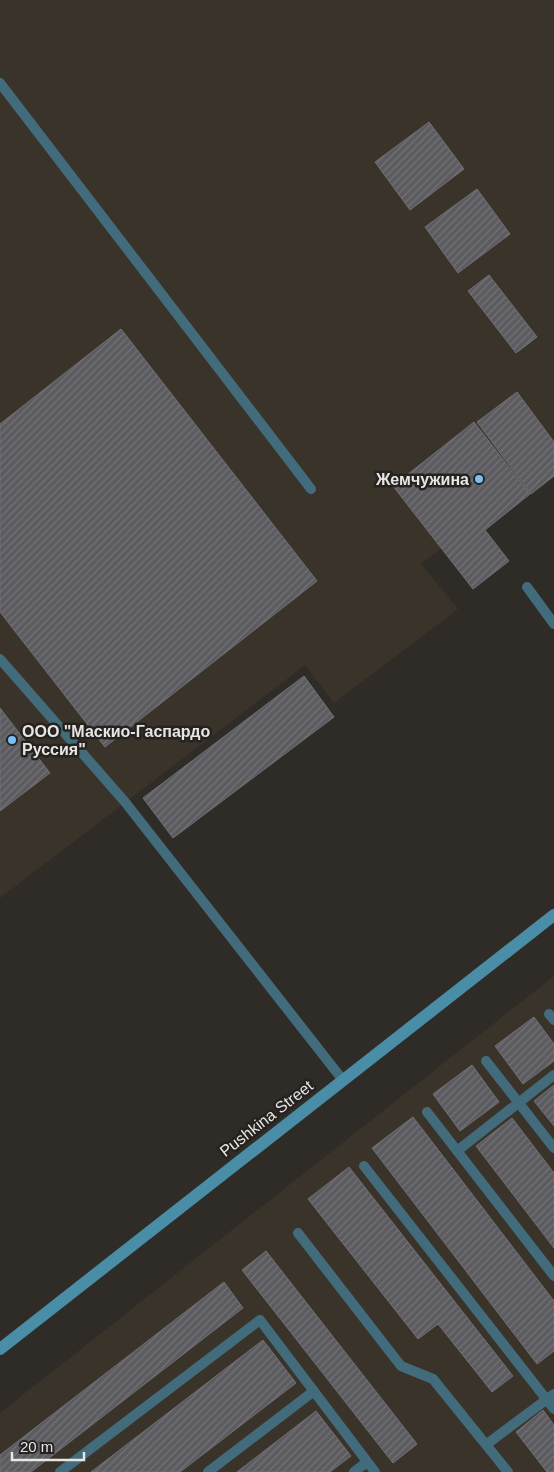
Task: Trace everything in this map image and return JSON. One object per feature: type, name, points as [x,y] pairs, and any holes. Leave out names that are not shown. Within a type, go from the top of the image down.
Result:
[{"type":"main road","name":"Pushkina Street","points":[[0,1349],[342,1079],[554,915]]},
{"type":"lane","points":[[0,83],[311,489]]},
{"type":"lane","points":[[527,586],[554,624]]},
{"type":"lane","points":[[0,659],[125,802],[342,1079]]},
{"type":"lane","points":[[486,1061],[554,1148]]},
{"type":"lane","points":[[457,1151],[554,1075]]},
{"type":"lane","points":[[427,1112],[554,1276]]},
{"type":"lane","points":[[364,1166],[550,1397],[554,1409]]},
{"type":"lane","points":[[298,1233],[401,1366],[433,1379],[508,1472]]},
{"type":"lane","points":[[60,1472],[260,1320],[375,1472]]},
{"type":"lane","points":[[208,1472],[314,1392]]},
{"type":"lane","points":[[486,1444],[550,1397]]},
{"type":"lane","points":[[354,1472],[367,1462]]},
{"type":"shaded area","points":[[0,0],[523,0],[525,3],[524,0],[554,0],[554,461],[421,564],[458,609],[334,703],[305,665],[0,898]]},
{"type":"shaded area","points":[[554,976],[554,1472],[0,1472],[0,1413]]},
{"type":"building","points":[[429,122],[464,169],[410,210],[375,162]]},
{"type":"building","points":[[477,189],[510,234],[458,273],[425,227]]},
{"type":"building","points":[[489,275],[537,337],[516,353],[468,291]]},
{"type":"building","points":[[121,329],[317,581],[105,747],[0,612],[0,424]]},
{"type":"building","points":[[517,392],[554,442],[554,476],[531,494],[477,422]]},
{"type":"building","points":[[474,422],[530,494],[485,530],[509,561],[473,589],[393,486]]},
{"type":"building","points":[[304,676],[334,717],[173,838],[143,798]]},
{"type":"building","name":"ООО \"Маскио-Гаспардо Руссия\"","points":[[0,708],[50,773],[0,811]]},
{"type":"building","points":[[534,1017],[554,1044],[554,1061],[523,1084],[495,1046]]},
{"type":"building","points":[[472,1065],[499,1102],[460,1131],[433,1094]]},
{"type":"building","points":[[554,1085],[554,1126],[534,1101]]},
{"type":"building","points":[[413,1117],[554,1301],[554,1351],[537,1364],[372,1148]]},
{"type":"building","points":[[512,1118],[554,1173],[554,1248],[476,1146]]},
{"type":"building","points":[[349,1167],[513,1376],[492,1392],[438,1324],[418,1339],[308,1199]]},
{"type":"building","points":[[266,1251],[417,1444],[393,1463],[242,1270]]},
{"type":"building","points":[[224,1282],[243,1308],[31,1472],[0,1472],[0,1455]]},
{"type":"building","points":[[263,1340],[296,1383],[180,1472],[91,1472]]},
{"type":"building","points":[[543,1410],[554,1425],[554,1472],[547,1472],[516,1432]]},
{"type":"building","points":[[316,1411],[351,1456],[330,1472],[237,1472]]},
{"type":"place","name":"Жемчужина","points":[[479,479]]},
{"type":"place","name":"ООО \"Маскио-Гаспардо Руссия\"","points":[[12,740]]}]
